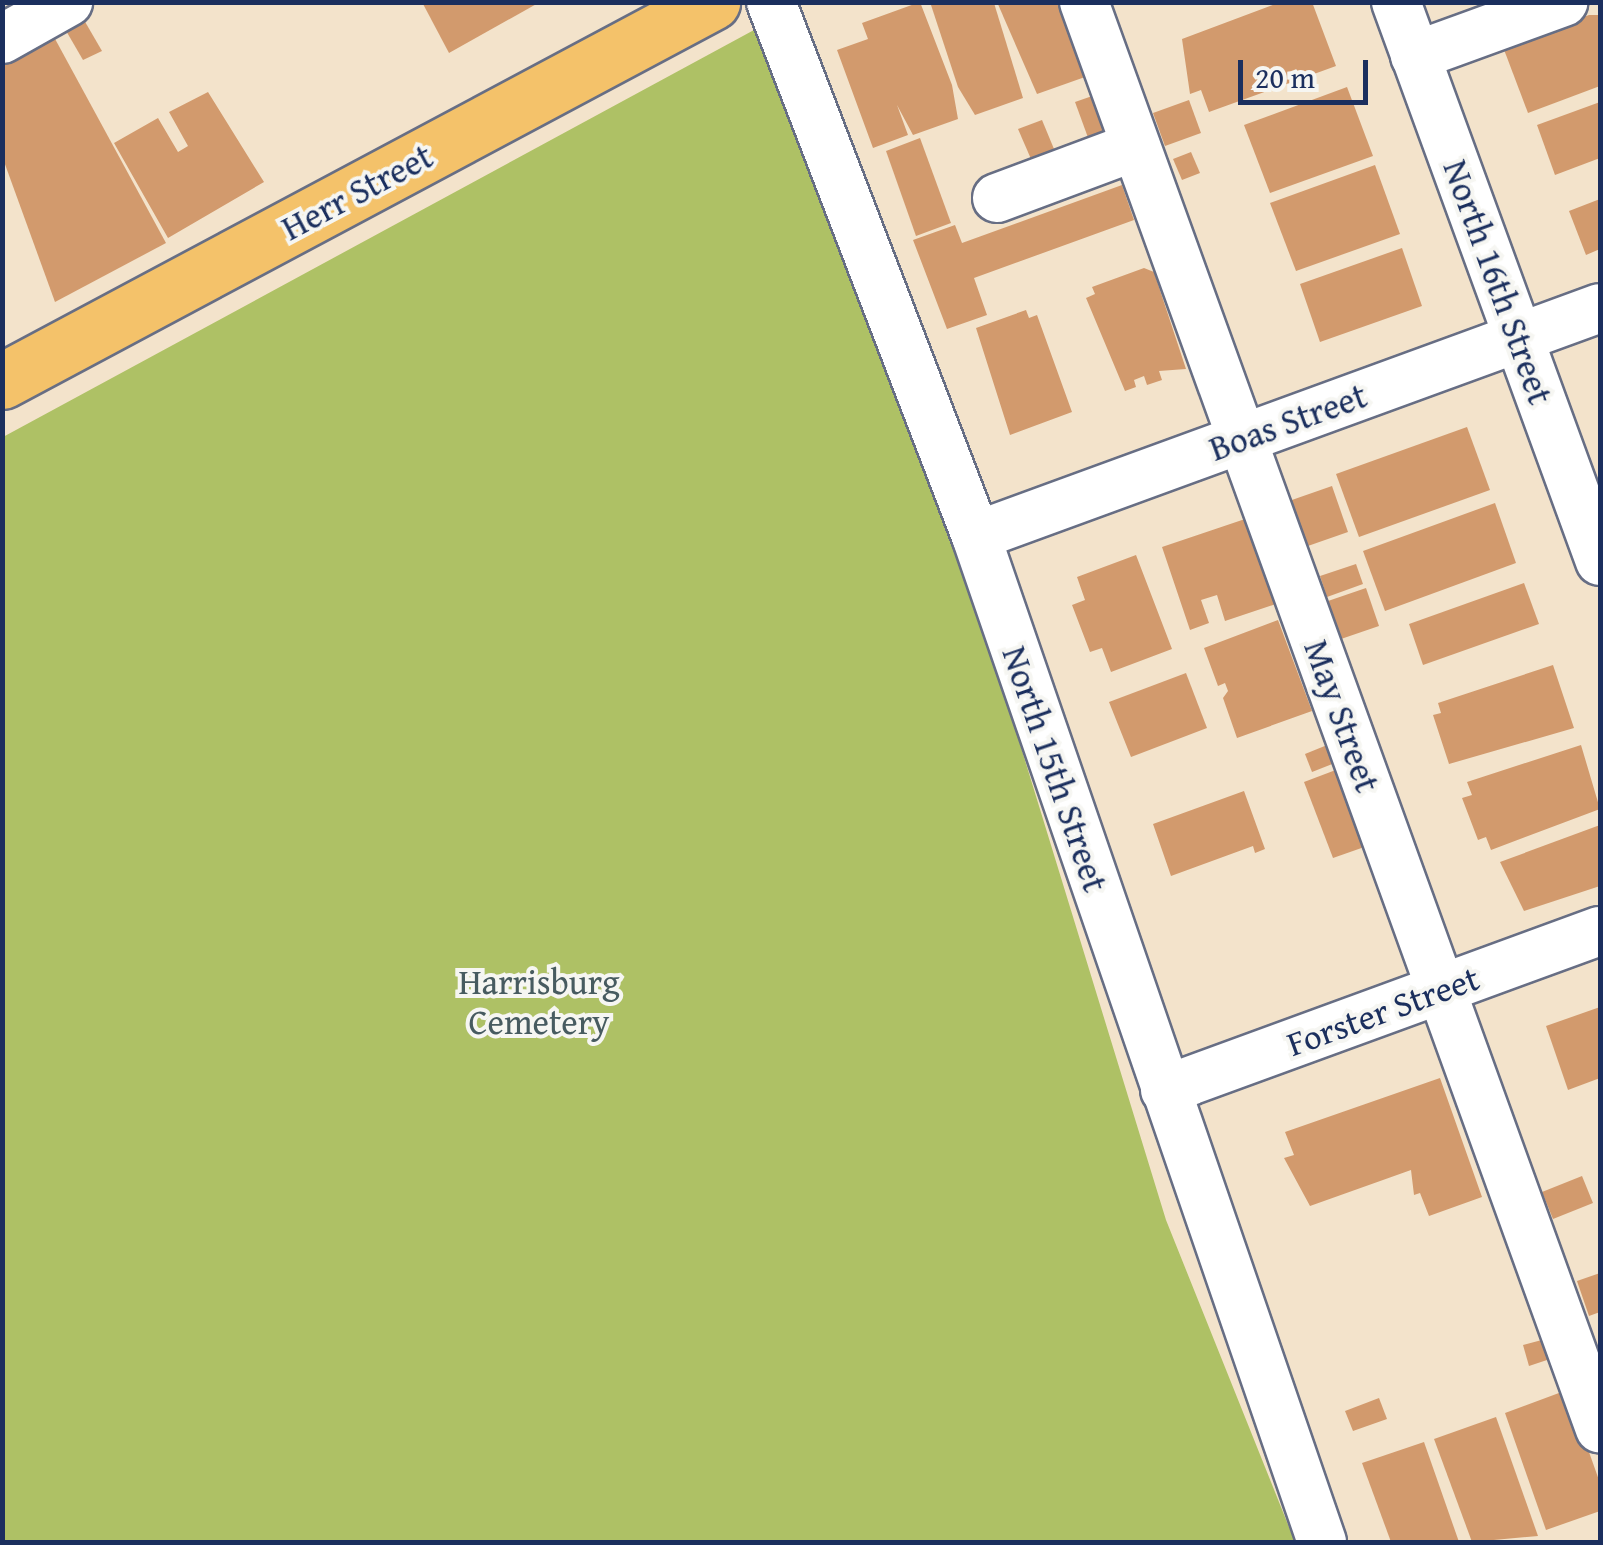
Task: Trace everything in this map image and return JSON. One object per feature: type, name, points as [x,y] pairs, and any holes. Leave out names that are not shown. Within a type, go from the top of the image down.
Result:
[{"type":"main road","name":"Herr Street","points":[[5,371],[712,2]]},
{"type":"street","points":[[2,39],[68,2]]},
{"type":"street","name":"North 15th Street","points":[[771,2],[976,536],[1322,1542]]},
{"type":"street","name":"May Street","points":[[1084,2],[1600,1429]]},
{"type":"street","name":"North 16th Street","points":[[1396,2],[1600,561]]},
{"type":"street","points":[[1416,56],[1564,2]]},
{"type":"street","points":[[997,198],[1136,146]]},
{"type":"street","name":"Boas Street","points":[[976,536],[1600,308]]},
{"type":"street","name":"Forster Street","points":[[1164,1090],[1600,932]]},
{"type":"green space","name":"Harrisburg Cemetery","points":[[754,30],[935,467],[1166,1220],[1295,1542],[3,1542],[3,437]]},
{"type":"building","points":[[422,2],[540,2],[449,53]]},
{"type":"building","points":[[920,2],[952,85],[958,119],[913,135],[897,105],[908,135],[873,148],[837,50],[868,39],[862,23]]},
{"type":"building","points":[[930,2],[994,3],[1023,98],[975,115],[958,87]]},
{"type":"building","points":[[997,2],[1066,2],[1085,77],[1037,94]]},
{"type":"building","points":[[1281,2],[1312,2],[1336,66],[1209,112],[1201,90],[1190,94],[1182,39]]},
{"type":"building","points":[[1589,15],[1600,15],[1600,86],[1528,113],[1503,47]]},
{"type":"building","points":[[84,20],[102,51],[83,60],[65,29]]},
{"type":"building","points":[[54,37],[166,243],[55,302],[2,156],[2,63]]},
{"type":"building","points":[[1347,87],[1373,156],[1270,193],[1244,125]]},
{"type":"building","points":[[208,92],[264,182],[168,238],[114,143],[158,118],[178,152],[188,146],[169,112]]},
{"type":"building","points":[[1098,94],[1112,134],[1090,143],[1075,102]]},
{"type":"building","points":[[1189,100],[1201,133],[1165,146],[1153,113]]},
{"type":"building","points":[[1600,102],[1600,158],[1555,175],[1537,125]]},
{"type":"building","points":[[1042,120],[1054,149],[1031,159],[1018,129]]},
{"type":"building","points":[[920,138],[951,223],[916,236],[886,151]]},
{"type":"building","points":[[1191,152],[1200,173],[1182,180],[1173,159]]},
{"type":"building","points":[[1375,165],[1400,234],[1296,271],[1270,203]]},
{"type":"building","points":[[1122,185],[1134,220],[974,278],[987,315],[947,329],[913,240],[955,225],[962,243]]},
{"type":"building","points":[[1600,199],[1600,249],[1586,255],[1569,211]]},
{"type":"building","points":[[1402,248],[1422,306],[1320,342],[1300,284]]},
{"type":"building","points":[[1144,268],[1154,272],[1186,369],[1159,371],[1162,380],[1147,385],[1144,376],[1134,380],[1136,387],[1125,391],[1086,298],[1095,294],[1092,287]]},
{"type":"building","points":[[1026,310],[1029,318],[1037,315],[1072,412],[1010,435],[976,328]]},
{"type":"building","points":[[1467,427],[1490,490],[1359,537],[1336,474]]},
{"type":"building","points":[[1332,486],[1348,532],[1305,547],[1289,501]]},
{"type":"building","points":[[1495,503],[1516,563],[1385,611],[1363,551]]},
{"type":"building","points":[[1248,518],[1276,604],[1225,621],[1217,595],[1201,600],[1209,623],[1190,630],[1162,547]]},
{"type":"building","points":[[1136,555],[1172,649],[1111,672],[1102,648],[1090,652],[1072,605],[1085,600],[1077,577]]},
{"type":"building","points":[[1356,564],[1363,584],[1327,597],[1320,576]]},
{"type":"building","points":[[1524,583],[1539,624],[1423,665],[1409,624]]},
{"type":"building","points":[[1366,588],[1379,626],[1341,639],[1328,601]]},
{"type":"building","points":[[1278,620],[1312,711],[1237,738],[1223,698],[1228,691],[1225,683],[1218,686],[1204,648]]},
{"type":"building","points":[[1553,665],[1574,728],[1449,764],[1433,715],[1441,713],[1438,703]]},
{"type":"building","points":[[1186,673],[1207,728],[1131,757],[1109,702]]},
{"type":"building","points":[[1337,741],[1345,759],[1312,772],[1305,754]]},
{"type":"building","points":[[1581,745],[1600,809],[1491,850],[1486,837],[1478,840],[1462,798],[1472,795],[1467,782]]},
{"type":"building","points":[[1341,768],[1370,845],[1333,858],[1304,782]]},
{"type":"building","points":[[1244,791],[1265,849],[1255,853],[1253,846],[1171,876],[1153,824]]},
{"type":"building","points":[[1600,825],[1600,886],[1524,911],[1500,862]]},
{"type":"building","points":[[1600,1007],[1600,1078],[1568,1090],[1546,1026]]},
{"type":"building","points":[[1440,1078],[1482,1197],[1429,1216],[1420,1193],[1414,1195],[1411,1170],[1310,1206],[1284,1158],[1294,1155],[1285,1132]]},
{"type":"building","points":[[1582,1176],[1593,1203],[1553,1219],[1542,1192]]},
{"type":"building","points":[[1600,1273],[1600,1312],[1589,1316],[1577,1281]]},
{"type":"building","points":[[1553,1337],[1559,1356],[1529,1366],[1523,1345]]},
{"type":"building","points":[[1567,1390],[1600,1483],[1600,1511],[1546,1530],[1505,1413]]},
{"type":"building","points":[[1379,1398],[1387,1419],[1353,1431],[1345,1411]]},
{"type":"building","points":[[1496,1417],[1538,1536],[1472,1542],[1434,1439]]},
{"type":"building","points":[[1424,1442],[1459,1542],[1391,1542],[1362,1463]]}]
